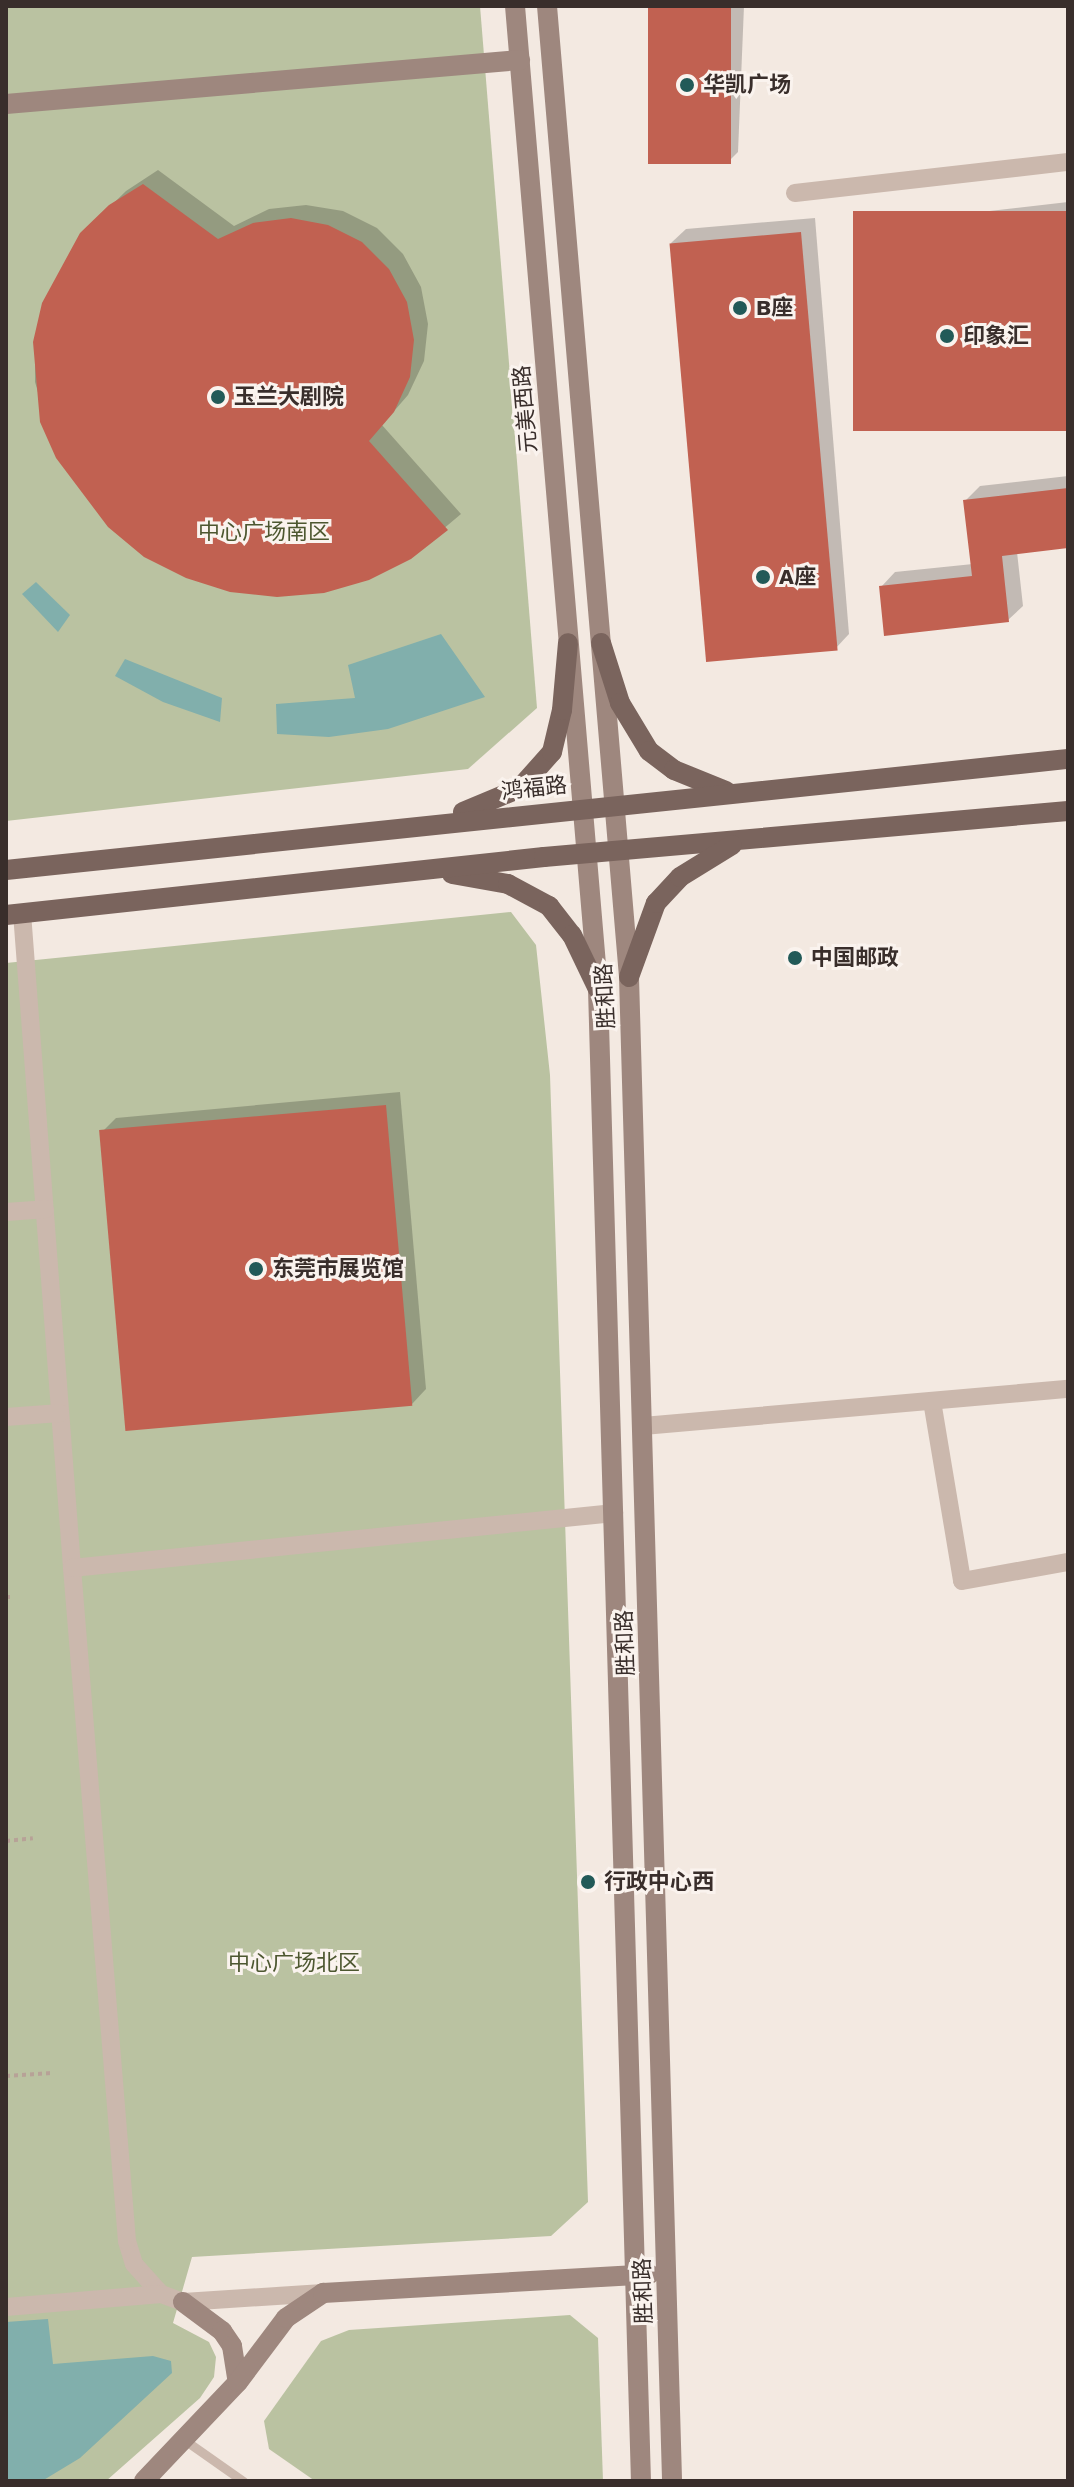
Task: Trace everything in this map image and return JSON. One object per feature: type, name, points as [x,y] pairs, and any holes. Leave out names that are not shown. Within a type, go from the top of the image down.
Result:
[{"type":"main road","name":"元美西路","points":[[515,6],[582,807]]},
{"type":"main road","points":[[547,6],[614,804]]},
{"type":"main road","points":[[6,104],[520,60]]},
{"type":"main road","points":[[413,825],[473,810],[520,788],[552,752],[562,710],[568,643]]},
{"type":"main road","points":[[601,643],[620,703],[649,751],[674,770],[730,793]]},
{"type":"main road","name":"鸿福路","points":[[6,870],[582,807],[1068,759]]},
{"type":"main road","name":"胜和路","points":[[614,804],[629,977],[672,2481]]},
{"type":"main road","name":"胜和路","points":[[582,807],[598,989],[641,2481]]},
{"type":"main road","points":[[14,914],[586,853],[1068,811]]},
{"type":"main road","points":[[629,977],[656,903],[680,877],[741,840]]},
{"type":"main road","points":[[424,870],[508,884],[549,906],[572,935],[598,989]]},
{"type":"main road","points":[[144,2481],[186,2441],[238,2382],[286,2318],[323,2293],[666,2273]]},
{"type":"main road","points":[[183,2302],[222,2331],[232,2346],[238,2382]]},
{"type":"street","points":[[795,193],[1068,162]]},
{"type":"street","points":[[14,914],[45,1209],[127,2241],[134,2264],[161,2294]]},
{"type":"street","points":[[6,1212],[45,1209]]},
{"type":"street","points":[[643,1426],[1068,1389]]},
{"type":"street","points":[[932,1401],[962,1581],[1068,1562]]},
{"type":"street","points":[[6,1417],[60,1413]]},
{"type":"street","points":[[72,1568],[614,1513]]},
{"type":"street","points":[[6,2307],[161,2294],[183,2302],[323,2293]]},
{"type":"lane","points":[[186,2441],[243,2481]]},
{"type":"path","points":[[6,1597],[14,1597]]},
{"type":"path","points":[[6,1841],[33,1838]]},
{"type":"path","points":[[6,2076],[52,2073]]},
{"type":"green space","name":"中心广场南区","points":[[6,6],[480,6],[537,708],[468,769],[6,821]]},
{"type":"green space","name":"中心广场北区","points":[[511,912],[536,945],[550,1075],[588,2202],[551,2236],[192,2257],[173,2323],[209,2342],[216,2357],[214,2377],[200,2398],[106,2481],[6,2481],[6,963]]},
{"type":"green space","points":[[570,2315],[598,2338],[603,2481],[315,2481],[269,2449],[264,2421],[321,2341],[349,2330]]},
{"type":"water","points":[[36,582],[70,615],[58,632],[22,594]]},
{"type":"water","points":[[441,634],[485,697],[388,729],[329,737],[277,734],[276,704],[355,698],[348,665]]},
{"type":"water","points":[[125,659],[222,698],[220,722],[163,702],[115,676]]},
{"type":"water","points":[[48,2319],[53,2364],[153,2356],[171,2361],[172,2373],[80,2458],[42,2481],[6,2481],[6,2322]]},
{"type":"building","name":"华凯广场","points":[[648,6],[731,6],[731,164],[648,164]]},
{"type":"building","name":"玉兰大剧院","points":[[143,184],[218,239],[253,223],[291,218],[328,225],[362,242],[389,269],[407,302],[414,340],[410,377],[394,412],[369,441],[448,530],[411,559],[369,580],[324,593],[277,597],[230,592],[186,578],[144,557],[108,527],[56,458],[40,422],[33,342],[42,303],[80,233],[109,205]]},
{"type":"building","name":"印象汇","points":[[853,211],[1068,211],[1068,431],[853,431]]},
{"type":"building","points":[[801,232],[838,650],[706,662],[670,244]]},
{"type":"building","points":[[1068,488],[1068,548],[1002,556],[1009,622],[884,636],[879,586],[972,576],[963,500]]},
{"type":"building","name":"东莞市展览馆","points":[[386,1105],[412,1406],[125,1431],[99,1130]]},
{"type":"place","name":"华凯广场","points":[[687,85]]},
{"type":"place","name":"B座","points":[[740,308]]},
{"type":"place","name":"印象汇","points":[[947,336]]},
{"type":"place","name":"玉兰大剧院","points":[[218,397]]},
{"type":"place","name":"A座","points":[[763,577]]},
{"type":"place","name":"中国邮政","points":[[795,958]]},
{"type":"place","name":"东莞市展览馆","points":[[256,1269]]},
{"type":"place","name":"行政中心西","points":[[588,1882]]}]
